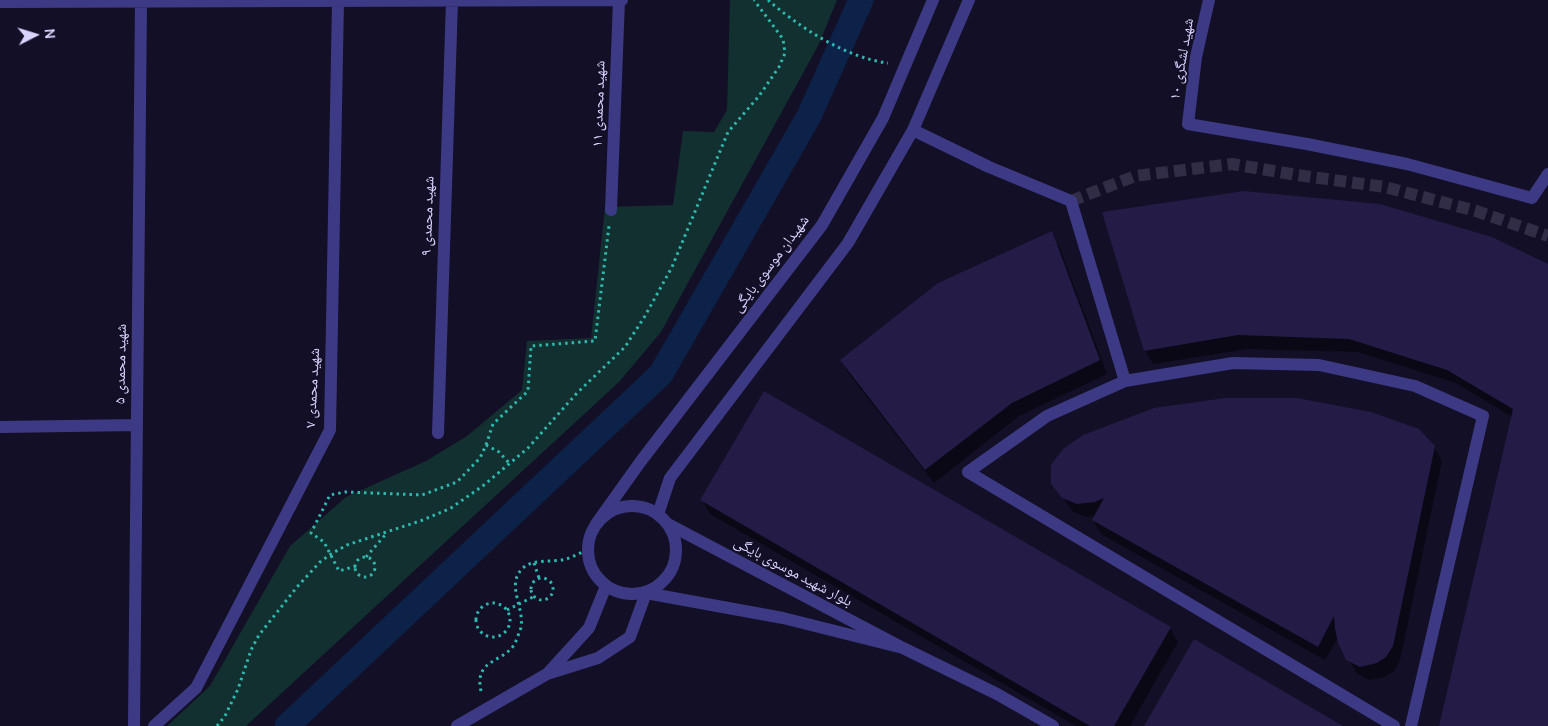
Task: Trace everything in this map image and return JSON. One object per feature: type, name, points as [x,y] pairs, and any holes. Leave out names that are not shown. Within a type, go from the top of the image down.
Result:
[{"type":"street","name":"شهید محمدی ۱۱","points":[[611,210],[618,0]]},
{"type":"street","points":[[0,2],[622,0]]},
{"type":"street","name":"شهیدان موسوی بایگی","points":[[596,524],[641,461],[822,225],[883,118],[933,0]]},
{"type":"street","points":[[658,514],[670,478],[848,243],[913,130],[969,0]]},
{"type":"street","name":"شهید لشگری ۱۰","points":[[1209,0],[1196,57],[1188,124],[1307,144],[1407,164],[1532,198],[1548,174]]},
{"type":"street","name":"شهید محمدی ۷","points":[[154,726],[196,688],[330,430],[338,1]]},
{"type":"street","name":"شهید محمدی ۹","points":[[438,433],[452,1]]},
{"type":"street","name":"شهید محمدی ۵","points":[[134,726],[141,2]]},
{"type":"street","points":[[913,130],[989,167],[1071,201],[1125,382]]},
{"type":"street","points":[[1394,726],[968,472],[1047,416],[1125,382],[1233,363],[1319,365],[1415,386],[1483,416],[1410,726]]},
{"type":"street","points":[[0,427],[137,425]]},
{"type":"street","points":[[625,506],[646,508],[658,514],[668,524],[674,537],[676,550],[674,564],[668,577],[646,593],[632,595],[618,593],[606,586],[596,576],[589,564],[587,550],[590,536],[596,524],[606,514],[625,506]]},
{"type":"street","name":"بلوار شهید موسوی بایگی","points":[[668,524],[903,648],[997,694],[1053,726]]},
{"type":"street","points":[[547,674],[589,628],[606,586]]},
{"type":"street","points":[[458,726],[547,674],[598,658],[630,637],[646,593]]},
{"type":"street","name":"بلوار شهید موسوی بایگی","points":[[646,593],[783,618],[903,648]]},
{"type":"path","points":[[217,726],[225,716],[251,650],[259,635],[297,587],[320,562],[348,545],[386,533],[451,508],[510,464],[528,448],[577,393],[625,347],[645,316],[672,267],[728,132],[759,96],[779,67],[785,53],[782,39],[754,0]]},
{"type":"path","points":[[768,0],[816,37],[872,61]]},
{"type":"path","points":[[356,566],[339,571],[324,542],[311,533],[330,495],[345,492],[422,495],[457,482],[480,458],[493,424],[528,391],[531,346],[595,341],[611,210]]},
{"type":"path","points":[[486,445],[499,452],[510,464]]},
{"type":"path","points":[[366,557],[374,563],[374,573],[364,577],[360,576],[356,571],[357,562],[366,557],[386,533]]},
{"type":"path","points":[[485,710],[479,683],[483,669],[514,645],[520,630],[522,618],[515,592],[514,583],[516,578],[524,567],[534,563],[565,559],[587,550]]},
{"type":"path","points":[[534,563],[539,578]]},
{"type":"path","points":[[539,578],[545,578],[550,582],[552,593],[549,598],[538,600],[533,597],[530,591],[534,581],[539,578]]},
{"type":"path","points":[[507,610],[533,597]]},
{"type":"path","points":[[487,604],[502,605],[507,610],[510,617],[510,625],[506,632],[492,638],[479,630],[476,623],[477,615],[480,609],[487,604]]},
{"type":"green space","points":[[730,0],[837,0],[819,44],[661,332],[619,382],[246,726],[167,726],[210,686],[290,546],[346,497],[426,461],[467,436],[522,390],[527,341],[591,338],[605,207],[673,205],[683,131],[714,132],[727,110]]},
{"type":"building","points":[[1244,191],[1380,204],[1492,237],[1548,264],[1548,726],[1439,726],[1513,409],[1447,370],[1349,339],[1238,335],[1144,351],[1102,212]]},
{"type":"building","points":[[1052,231],[1100,360],[1012,403],[925,470],[840,360],[938,283]]},
{"type":"building","points":[[764,391],[1171,627],[1114,726],[1090,726],[700,500]]},
{"type":"building","points":[[1225,398],[1297,398],[1371,412],[1419,429],[1435,446],[1393,646],[1386,657],[1377,663],[1360,667],[1346,660],[1338,643],[1334,616],[1318,647],[1092,520],[1104,498],[1095,502],[1077,504],[1062,498],[1051,484],[1051,465],[1063,449],[1083,435],[1154,408]]},
{"type":"building","points":[[1194,639],[1343,726],[1144,726]]},
{"type":"waterway","points":[[287,726],[661,374],[809,116],[861,0]]},
{"type":"tunnel","points":[[1071,201],[1135,176],[1232,164],[1385,187],[1476,211],[1548,236]]}]
